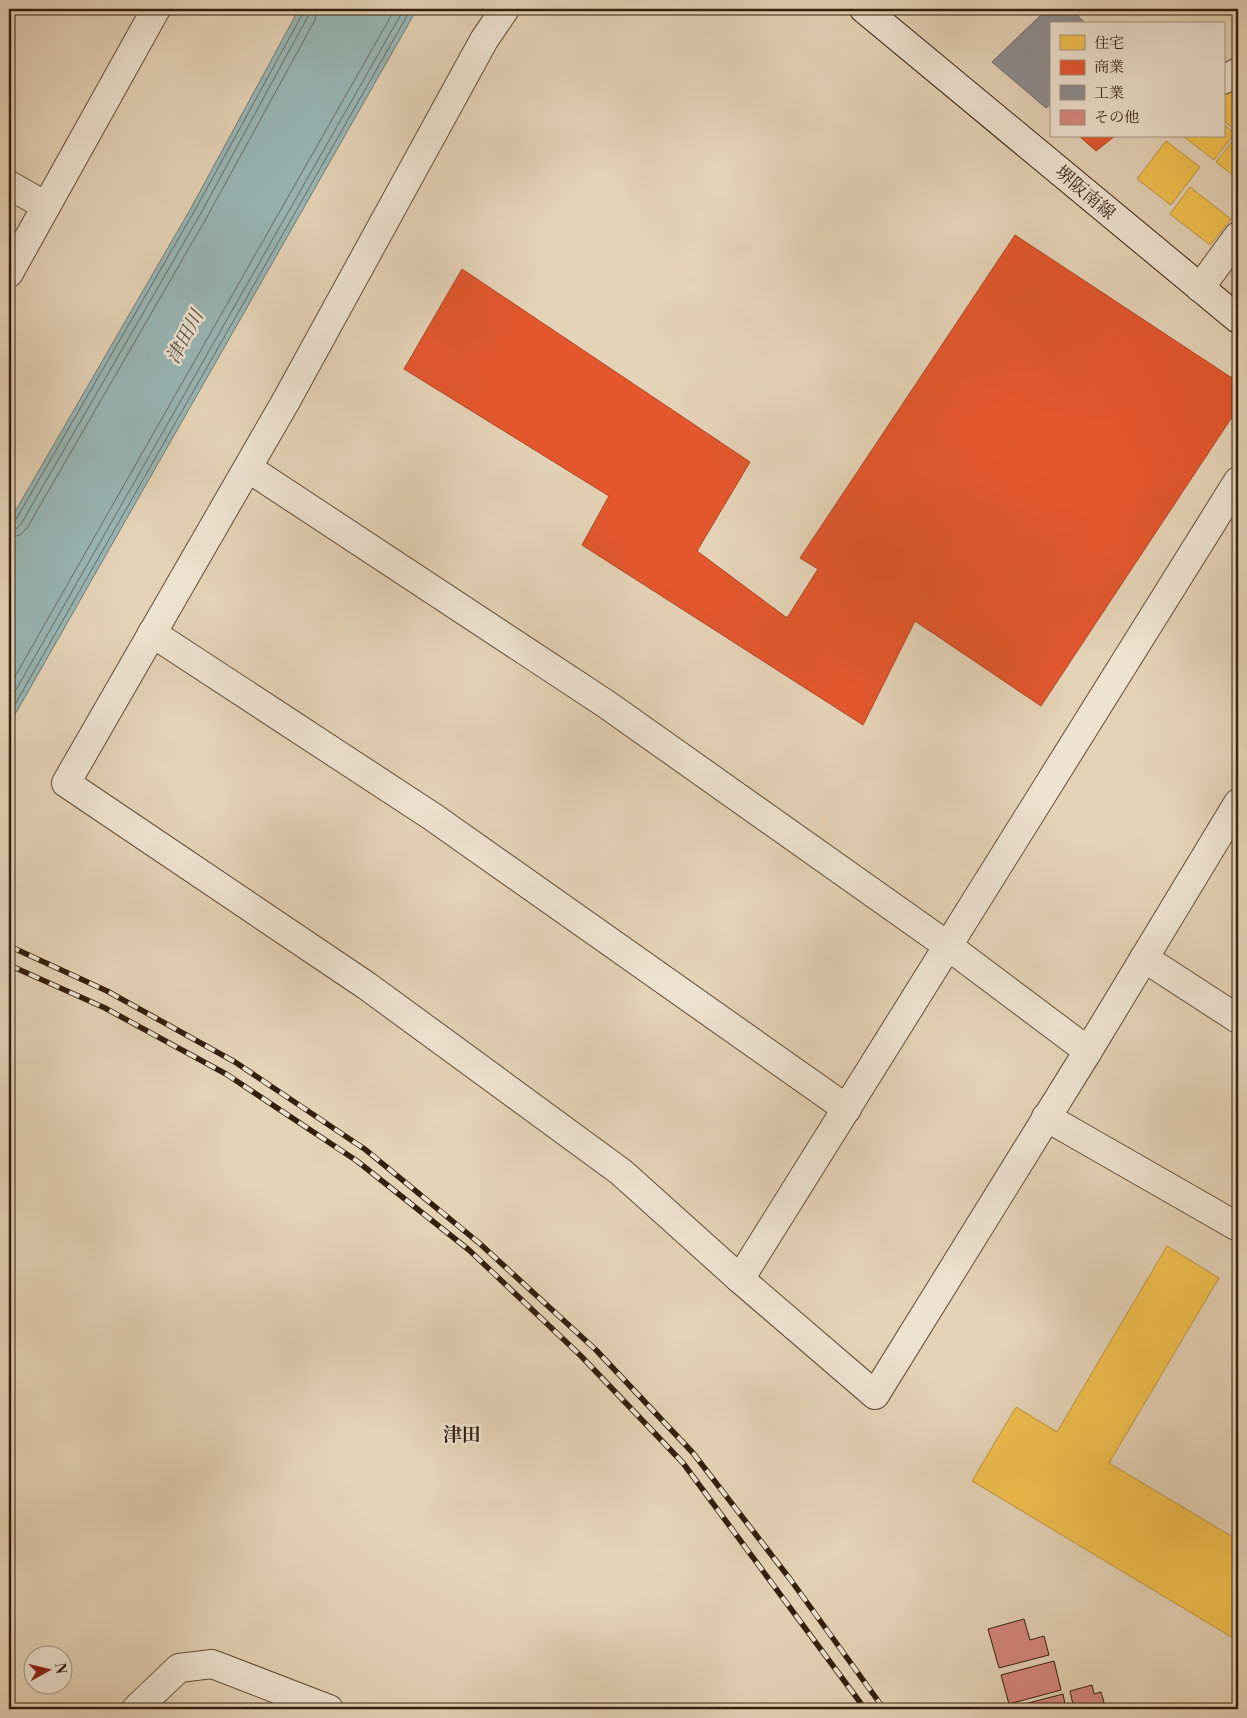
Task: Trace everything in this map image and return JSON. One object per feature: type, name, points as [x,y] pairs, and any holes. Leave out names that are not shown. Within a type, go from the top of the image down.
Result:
[{"type":"street","points":[[9,272],[156,9]]},
{"type":"street","points":[[506,9],[484,40],[286,401],[66,783],[367,986],[622,1172],[740,1279],[874,1395],[1088,1051],[1238,803]]},
{"type":"street","name":"堺阪南線","points":[[864,9],[1238,319]]},
{"type":"street","points":[[1224,79],[1238,72]]},
{"type":"street","points":[[9,184],[46,206]]},
{"type":"street","points":[[1200,288],[1238,236]]},
{"type":"street","points":[[248,468],[606,704],[948,946],[1088,1051]]},
{"type":"street","points":[[740,1279],[948,946],[1234,496]]},
{"type":"street","points":[[152,633],[433,817],[847,1109]]},
{"type":"street","points":[[1144,958],[1238,1019]]},
{"type":"street","points":[[1046,1117],[1238,1227]]},
{"type":"street","points":[[136,1709],[179,1668],[212,1664],[329,1709]]},
{"type":"water","name":"津田川","points":[[299,9],[417,9],[9,725],[9,522],[191,208]]},
{"type":"building: 住宅","points":[[1231,85],[1238,91],[1237,132],[1224,121],[1224,89]]},
{"type":"building: 住宅","points":[[1224,125],[1235,133],[1214,160],[1186,138],[1224,138]]},
{"type":"building: 住宅","points":[[1238,134],[1238,179],[1216,162]]},
{"type":"building: 住宅","points":[[1166,141],[1200,167],[1171,205],[1137,179]]},
{"type":"building: 住宅","points":[[1190,187],[1231,219],[1210,245],[1170,214]]},
{"type":"building: 住宅","points":[[1167,1246],[1219,1278],[1109,1463],[1236,1539],[1238,1535],[1238,1641],[972,1481],[1016,1407],[1057,1432]]},
{"type":"building: 商業","points":[[1081,138],[1112,138],[1096,151]]},
{"type":"building: 商業","points":[[1015,235],[1238,382],[1238,408],[1041,706],[915,621],[863,725],[582,545],[609,496],[404,369],[462,269],[750,462],[697,551],[787,618],[818,569],[800,558]]},
{"type":"building: 工業","points":[[1047,9],[1071,9],[1084,22],[1050,22],[1050,105],[1046,108],[992,62]]},
{"type":"building: その他","points":[[1024,1619],[1030,1640],[1044,1636],[1049,1655],[999,1668],[988,1629]]},
{"type":"building: その他","points":[[1054,1661],[1061,1690],[1009,1704],[1001,1675]]},
{"type":"building: その他","points":[[1092,1685],[1094,1694],[1101,1692],[1106,1709],[1074,1709],[1070,1691]]},
{"type":"building: その他","points":[[1063,1694],[1066,1709],[1013,1709],[1013,1707]]},
{"type":"railway","points":[[9,946],[107,991],[235,1062],[366,1150],[478,1242],[596,1350],[693,1453],[790,1579],[884,1709]]},
{"type":"railway","points":[[9,965],[105,1008],[226,1074],[357,1161],[469,1250],[581,1356],[683,1463],[865,1709]]},
{"type":"district","name":"津田","points":[[462,1435]]}]
